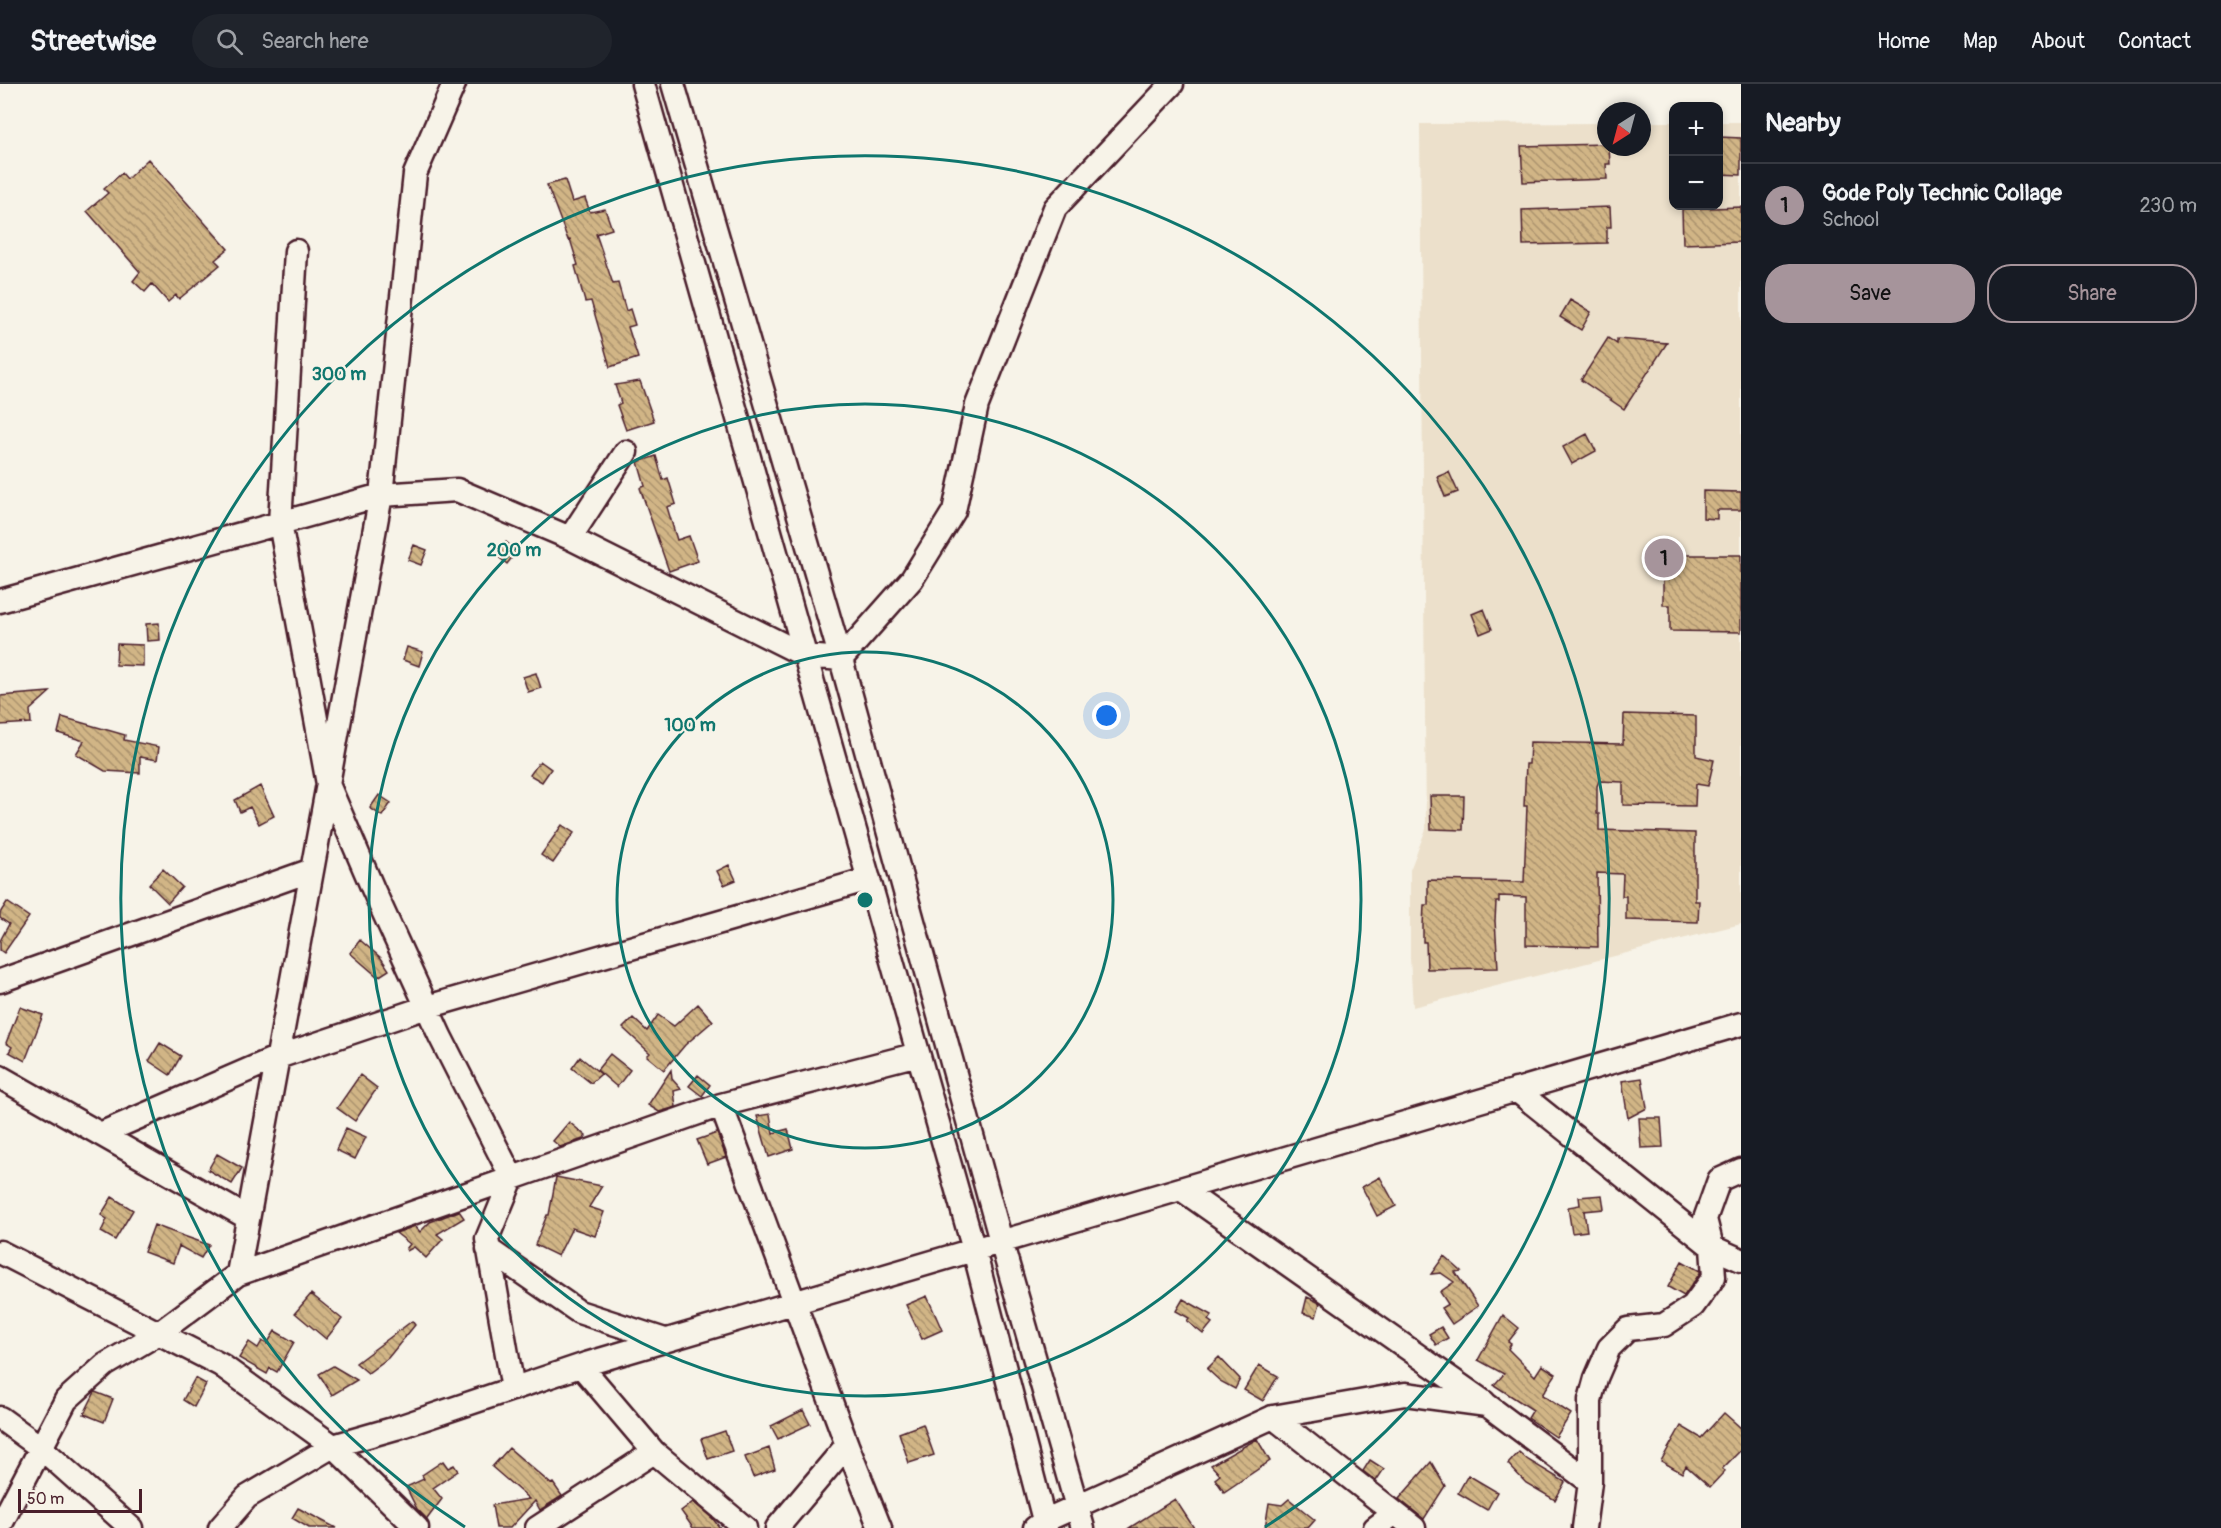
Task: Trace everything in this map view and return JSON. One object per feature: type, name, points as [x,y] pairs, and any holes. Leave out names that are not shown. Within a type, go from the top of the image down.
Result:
[{"type":"street","points":[[238,1274],[381,495],[415,174],[454,84]]},
{"type":"street","points":[[643,84],[974,1250],[1042,1526],[1080,1518],[1273,1417],[1405,1394],[1487,1405]]},
{"type":"street","points":[[673,84],[842,659],[1001,1242],[1080,1518]]},
{"type":"street","points":[[842,659],[912,579],[954,511],[977,405],[1055,208],[1172,84]]},
{"type":"street","points":[[691,251],[720,244]]},
{"type":"street","points":[[296,251],[280,523],[328,784],[426,1007],[512,1179],[487,1239],[513,1389]]},
{"type":"street","points":[[570,538],[627,452]]},
{"type":"street","points":[[0,602],[381,495],[457,490],[570,538],[806,656],[842,659]]},
{"type":"street","points":[[0,981],[312,870]]},
{"type":"street","points":[[100,1134],[278,1057],[426,1007],[869,879]]},
{"type":"street","points":[[220,1528],[247,1497],[333,1446],[396,1428],[581,1366],[1741,1024]]},
{"type":"street","points":[[0,1526],[66,1400],[105,1365],[159,1333],[238,1274],[721,1105],[918,1054]]},
{"type":"street","points":[[0,1077],[248,1218]]},
{"type":"street","points":[[1516,1090],[1712,1246],[1741,1260]]},
{"type":"street","points":[[721,1105],[880,1528]]},
{"type":"street","points":[[1584,1528],[1590,1482],[1590,1400],[1596,1378],[1609,1348],[1628,1329],[1664,1325],[1693,1306],[1714,1277],[1712,1246],[1705,1219],[1719,1180],[1741,1170]]},
{"type":"street","points":[[1181,1189],[1487,1405],[1590,1482]]},
{"type":"street","points":[[488,1249],[579,1312],[665,1341]]},
{"type":"street","points":[[0,1252],[221,1365],[333,1446],[417,1528]]},
{"type":"street","points":[[581,1366],[654,1452],[745,1528]]},
{"type":"street","points":[[1273,1417],[1414,1528]]},
{"type":"street","points":[[0,1418],[40,1447],[131,1528]]},
{"type":"street","points":[[777,1528],[847,1445]]},
{"type":"street","points":[[537,1528],[654,1452]]},
{"type":"street","points":[[1375,1528],[1395,1513]]},
{"type":"shaded area","points":[[1651,122],[1669,122],[1669,210],[1723,210],[1723,122],[1741,122],[1741,924],[1413,1007],[1410,958],[1410,870],[1426,829],[1420,124],[1597,123],[1597,156],[1651,156]]},
{"type":"building","points":[[1723,137],[1741,138],[1741,175],[1723,174]]},
{"type":"building","points":[[1597,144],[1597,156],[1610,156],[1610,164],[1606,164],[1607,179],[1523,182],[1521,146]]},
{"type":"building","points":[[148,159],[228,249],[215,260],[220,265],[179,299],[176,295],[168,302],[152,284],[145,292],[133,281],[140,272],[87,211],[108,193],[104,189],[122,173],[127,179]]},
{"type":"building","points":[[565,180],[572,202],[585,198],[590,212],[605,209],[612,229],[596,234],[613,284],[618,283],[626,311],[630,309],[635,325],[628,327],[638,358],[610,367],[591,301],[585,302],[570,239],[568,240],[547,185]]},
{"type":"building","points":[[1610,207],[1611,227],[1607,227],[1607,243],[1523,245],[1522,210]]},
{"type":"building","points":[[1741,207],[1741,242],[1683,244],[1682,210],[1723,210],[1723,208]]},
{"type":"building","points":[[1570,300],[1591,312],[1581,330],[1560,317]]},
{"type":"building","points":[[1608,338],[1617,344],[1617,339],[1667,343],[1624,409],[1581,380]]},
{"type":"building","points":[[640,381],[654,421],[626,430],[617,405],[621,403],[615,385]]},
{"type":"building","points":[[1587,434],[1596,451],[1572,464],[1563,447]]},
{"type":"building","points":[[656,456],[663,480],[668,478],[676,504],[667,507],[677,540],[689,536],[698,561],[669,571],[640,488],[645,486],[638,462]]},
{"type":"building","points":[[1449,472],[1458,492],[1445,497],[1437,477]]},
{"type":"building","points":[[1703,491],[1741,492],[1741,510],[1717,510],[1717,519],[1703,518]]},
{"type":"building","points":[[506,542],[517,551],[507,564],[496,555]]},
{"type":"building","points":[[414,545],[427,550],[421,565],[408,560]]},
{"type":"building","points":[[1676,555],[1741,555],[1741,632],[1670,631],[1670,605],[1663,605],[1663,574],[1676,575]]},
{"type":"building","points":[[1484,609],[1492,629],[1480,634],[1472,614]]},
{"type":"building","points":[[159,623],[160,640],[147,641],[146,624]]},
{"type":"building","points":[[117,644],[143,645],[143,666],[116,665]]},
{"type":"building","points":[[407,647],[423,652],[419,666],[403,660]]},
{"type":"building","points":[[536,673],[541,688],[528,692],[523,677]]},
{"type":"building","points":[[50,692],[30,710],[31,723],[0,725],[0,696]]},
{"type":"building","points":[[1624,714],[1696,716],[1696,756],[1714,760],[1708,786],[1696,784],[1695,806],[1623,805],[1623,782],[1599,781],[1597,786],[1599,830],[1695,833],[1695,901],[1699,901],[1698,922],[1626,920],[1626,896],[1622,896],[1623,874],[1597,873],[1598,947],[1526,945],[1526,897],[1499,896],[1499,902],[1496,902],[1495,921],[1498,968],[1427,969],[1423,926],[1424,905],[1428,905],[1428,880],[1524,882],[1527,806],[1524,806],[1526,764],[1529,764],[1530,742],[1623,744]]},
{"type":"building","points":[[62,717],[125,735],[124,740],[159,747],[157,760],[140,757],[140,773],[105,771],[76,754],[84,741],[58,733]]},
{"type":"building","points":[[540,761],[551,769],[542,782],[530,775]]},
{"type":"building","points":[[260,786],[274,816],[259,824],[250,807],[240,812],[235,800]]},
{"type":"building","points":[[379,795],[391,803],[382,816],[370,808]]},
{"type":"building","points":[[1430,796],[1464,796],[1463,830],[1431,829]]},
{"type":"building","points":[[562,825],[574,833],[553,863],[541,855]]},
{"type":"building","points":[[729,865],[736,880],[724,885],[717,871]]},
{"type":"building","points":[[163,869],[182,887],[168,903],[149,884]]},
{"type":"building","points":[[7,902],[29,917],[4,953],[0,950],[0,941],[9,924],[0,918],[0,913]]},
{"type":"building","points":[[360,940],[381,958],[389,970],[378,977],[350,953]]},
{"type":"building","points":[[698,1004],[713,1021],[685,1045],[664,1070],[647,1056],[650,1053],[623,1028],[633,1018],[647,1031],[658,1015],[674,1026]]},
{"type":"building","points":[[20,1007],[43,1015],[25,1061],[9,1052],[12,1047],[6,1043]]},
{"type":"building","points":[[160,1043],[181,1056],[170,1075],[149,1061]]},
{"type":"building","points":[[610,1054],[630,1070],[617,1087],[597,1070]]},
{"type":"building","points":[[580,1057],[601,1074],[591,1083],[572,1068]]},
{"type":"building","points":[[671,1070],[672,1079],[681,1089],[674,1091],[676,1107],[659,1112],[648,1105]]},
{"type":"building","points":[[360,1075],[377,1088],[355,1121],[337,1108]]},
{"type":"building","points":[[698,1075],[710,1085],[702,1096],[689,1086]]},
{"type":"building","points":[[1642,1078],[1647,1108],[1628,1118],[1622,1081]]},
{"type":"building","points":[[770,1114],[773,1133],[788,1129],[793,1149],[769,1157],[757,1116]]},
{"type":"building","points":[[1639,1118],[1661,1118],[1663,1147],[1641,1148]]},
{"type":"building","points":[[569,1122],[586,1136],[560,1147],[553,1141]]},
{"type":"building","points":[[346,1128],[366,1137],[355,1159],[336,1150]]},
{"type":"building","points":[[717,1133],[726,1157],[707,1164],[697,1140]]},
{"type":"building","points":[[217,1154],[242,1168],[232,1184],[208,1170]]},
{"type":"building","points":[[556,1177],[602,1186],[589,1207],[604,1212],[595,1236],[572,1228],[558,1256],[535,1245],[547,1215],[549,1215]]},
{"type":"building","points":[[1380,1177],[1396,1206],[1377,1216],[1362,1187]]},
{"type":"building","points":[[1602,1195],[1604,1209],[1584,1211],[1587,1231],[1572,1233],[1568,1207],[1580,1205],[1579,1197]]},
{"type":"building","points":[[112,1197],[133,1210],[115,1240],[101,1232],[107,1219],[101,1215]]},
{"type":"building","points":[[459,1211],[464,1218],[437,1234],[443,1239],[426,1258],[414,1247],[407,1251],[410,1244],[396,1233],[415,1226],[420,1232],[430,1222]]},
{"type":"building","points":[[154,1225],[209,1245],[201,1258],[179,1246],[173,1263],[144,1252]]},
{"type":"building","points":[[1444,1256],[1461,1271],[1455,1272],[1478,1306],[1452,1324],[1441,1308],[1448,1304],[1440,1292],[1454,1282],[1441,1273],[1431,1274]]},
{"type":"building","points":[[1682,1261],[1700,1271],[1684,1296],[1668,1287]]},
{"type":"building","points":[[311,1294],[342,1319],[326,1339],[295,1313]]},
{"type":"building","points":[[927,1296],[942,1330],[922,1339],[906,1305]]},
{"type":"building","points":[[1307,1297],[1320,1303],[1316,1317],[1303,1313]]},
{"type":"building","points":[[1183,1299],[1212,1315],[1208,1320],[1212,1323],[1203,1334],[1187,1321],[1189,1318],[1176,1311]]},
{"type":"building","points":[[1503,1315],[1519,1328],[1508,1342],[1511,1344],[1508,1349],[1535,1376],[1542,1365],[1556,1374],[1542,1395],[1571,1414],[1556,1437],[1528,1418],[1533,1410],[1494,1385],[1504,1374],[1478,1360]]},
{"type":"building","points":[[412,1321],[415,1325],[388,1358],[368,1373],[356,1363]]},
{"type":"building","points":[[1441,1327],[1448,1338],[1436,1345],[1429,1334]]},
{"type":"building","points":[[275,1331],[294,1342],[277,1372],[270,1368],[267,1374],[239,1358],[249,1342],[258,1348],[262,1341],[267,1344]]},
{"type":"building","points":[[1219,1357],[1240,1379],[1235,1389],[1220,1381],[1207,1369]]},
{"type":"building","points":[[1259,1365],[1278,1376],[1263,1401],[1244,1390]]},
{"type":"building","points":[[333,1366],[357,1380],[332,1395],[319,1374]]},
{"type":"building","points":[[195,1378],[206,1384],[194,1407],[183,1400]]},
{"type":"building","points":[[95,1392],[113,1399],[104,1422],[84,1414]]},
{"type":"building","points":[[803,1410],[810,1424],[778,1439],[771,1426]]},
{"type":"building","points":[[1724,1413],[1741,1428],[1741,1450],[1722,1469],[1725,1471],[1710,1487],[1686,1466],[1682,1473],[1661,1461],[1681,1426],[1701,1438]]},
{"type":"building","points":[[923,1424],[934,1455],[909,1463],[899,1433]]},
{"type":"building","points":[[725,1431],[732,1451],[708,1459],[701,1439]]},
{"type":"building","points":[[1257,1439],[1270,1461],[1224,1492],[1215,1479],[1220,1475],[1211,1465]]},
{"type":"building","points":[[509,1448],[551,1484],[553,1483],[562,1496],[540,1510],[535,1501],[510,1528],[496,1528],[492,1505],[529,1499],[492,1467]]},
{"type":"building","points":[[769,1448],[775,1469],[753,1477],[745,1457]]},
{"type":"building","points":[[1519,1452],[1565,1482],[1555,1500],[1526,1483],[1508,1464]]},
{"type":"building","points":[[1370,1460],[1384,1469],[1376,1481],[1363,1471]]},
{"type":"building","points":[[443,1461],[448,1468],[454,1465],[458,1471],[433,1488],[442,1499],[427,1519],[417,1509],[406,1487],[424,1479],[422,1475]]},
{"type":"building","points":[[1431,1462],[1445,1486],[1424,1519],[1399,1499]]},
{"type":"building","points":[[1468,1475],[1497,1492],[1487,1510],[1458,1493]]},
{"type":"building","points":[[1175,1499],[1194,1528],[1129,1528]]},
{"type":"building","points":[[1289,1499],[1315,1520],[1308,1528],[1265,1528],[1269,1503],[1282,1505]]},
{"type":"building","points":[[693,1502],[720,1528],[693,1528],[681,1511]]},
{"type":"building","points":[[298,1508],[336,1528],[309,1528],[292,1518]]},
{"type":"place","name":"Gode Poly Technic Collage","points":[[1664,558]]}]
